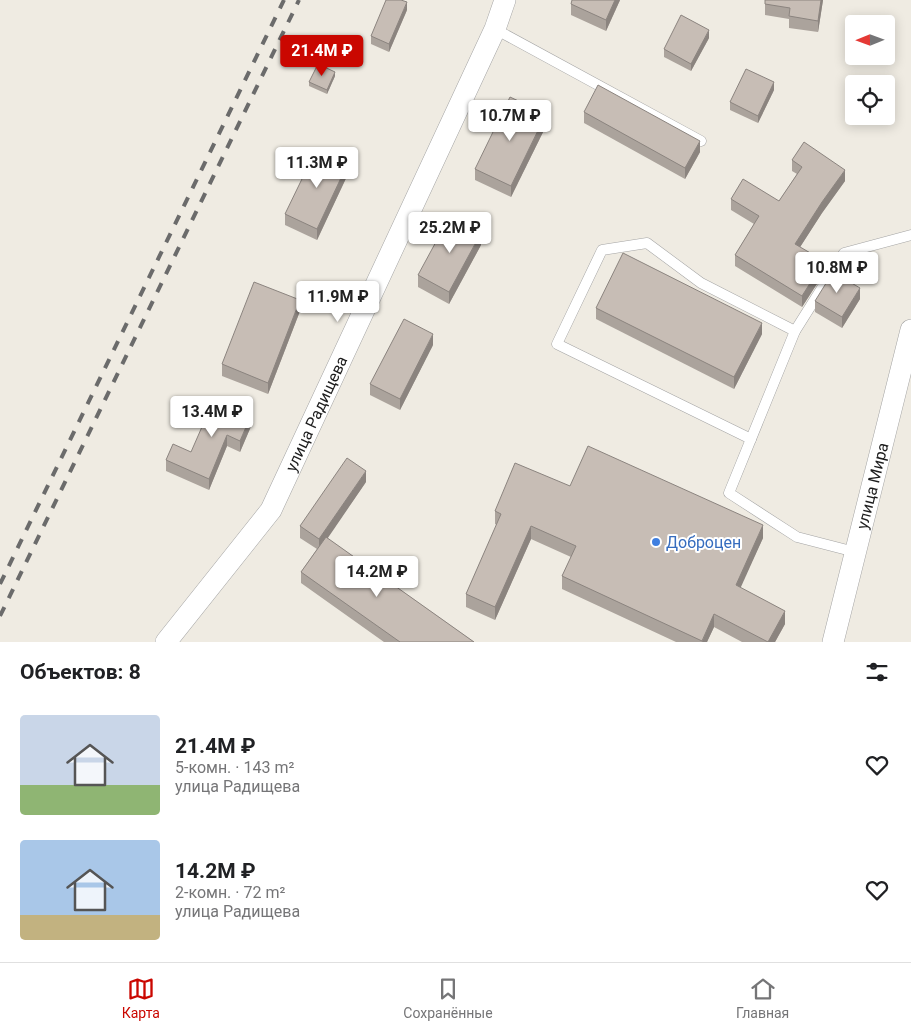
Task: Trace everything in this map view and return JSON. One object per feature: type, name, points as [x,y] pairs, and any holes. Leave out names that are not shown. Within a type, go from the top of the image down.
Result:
[{"type":"street","name":"улица Радищева","points":[[166,642],[271,510],[495,29],[505,0]]},
{"type":"street","name":"улица Мира","points":[[833,642],[911,330]]},
{"type":"lane","points":[[495,29],[701,141]]},
{"type":"lane","points":[[855,552],[797,537],[729,492],[795,331],[844,253],[911,235]]},
{"type":"lane","points":[[751,439],[557,344],[602,250],[646,243],[701,283],[795,331]]},
{"type":"building","points":[[386,0],[407,2],[389,44],[371,36]]},
{"type":"building","points":[[572,0],[615,0],[606,20],[571,4]]},
{"type":"building","points":[[765,0],[821,0],[818,21],[789,16],[790,8],[765,4]]},
{"type":"building","points":[[681,15],[709,30],[691,64],[664,49]]},
{"type":"building","points":[[318,64],[335,72],[327,90],[309,82]]},
{"type":"building","points":[[746,69],[774,82],[758,116],[730,102]]},
{"type":"building","points":[[598,85],[700,141],[685,168],[584,112]]},
{"type":"building","points":[[510,97],[546,114],[511,186],[475,169]]},
{"type":"building","points":[[804,142],[845,170],[795,244],[824,261],[802,296],[735,255],[759,216],[731,199],[743,179],[779,201],[802,167],[792,160]]},
{"type":"building","points":[[317,148],[348,163],[317,229],[285,214]]},
{"type":"building","points":[[450,216],[481,233],[449,292],[418,275]]},
{"type":"building","points":[[623,253],[762,323],[734,377],[596,308]]},
{"type":"building","points":[[833,272],[860,288],[842,317],[815,301]]},
{"type":"building","points":[[254,282],[300,300],[268,383],[222,364]]},
{"type":"building","points":[[404,319],[433,334],[400,399],[370,384]]},
{"type":"building","points":[[215,397],[252,413],[240,441],[227,435],[209,479],[166,460],[173,444],[191,452]]},
{"type":"building","points":[[588,446],[763,525],[736,585],[785,611],[768,642],[714,614],[702,641],[562,576],[576,546],[531,526],[495,607],[466,594],[501,514],[495,511],[515,463],[570,486]]},
{"type":"building","points":[[347,458],[366,471],[319,539],[300,526]]},
{"type":"building","points":[[326,537],[474,642],[400,642],[301,572]]},
{"type":"railway","points":[[0,584],[284,0]]},
{"type":"railway","points":[[0,616],[299,0]]},
{"type":"place","name":"Доброцен","points":[[656,542]]}]
